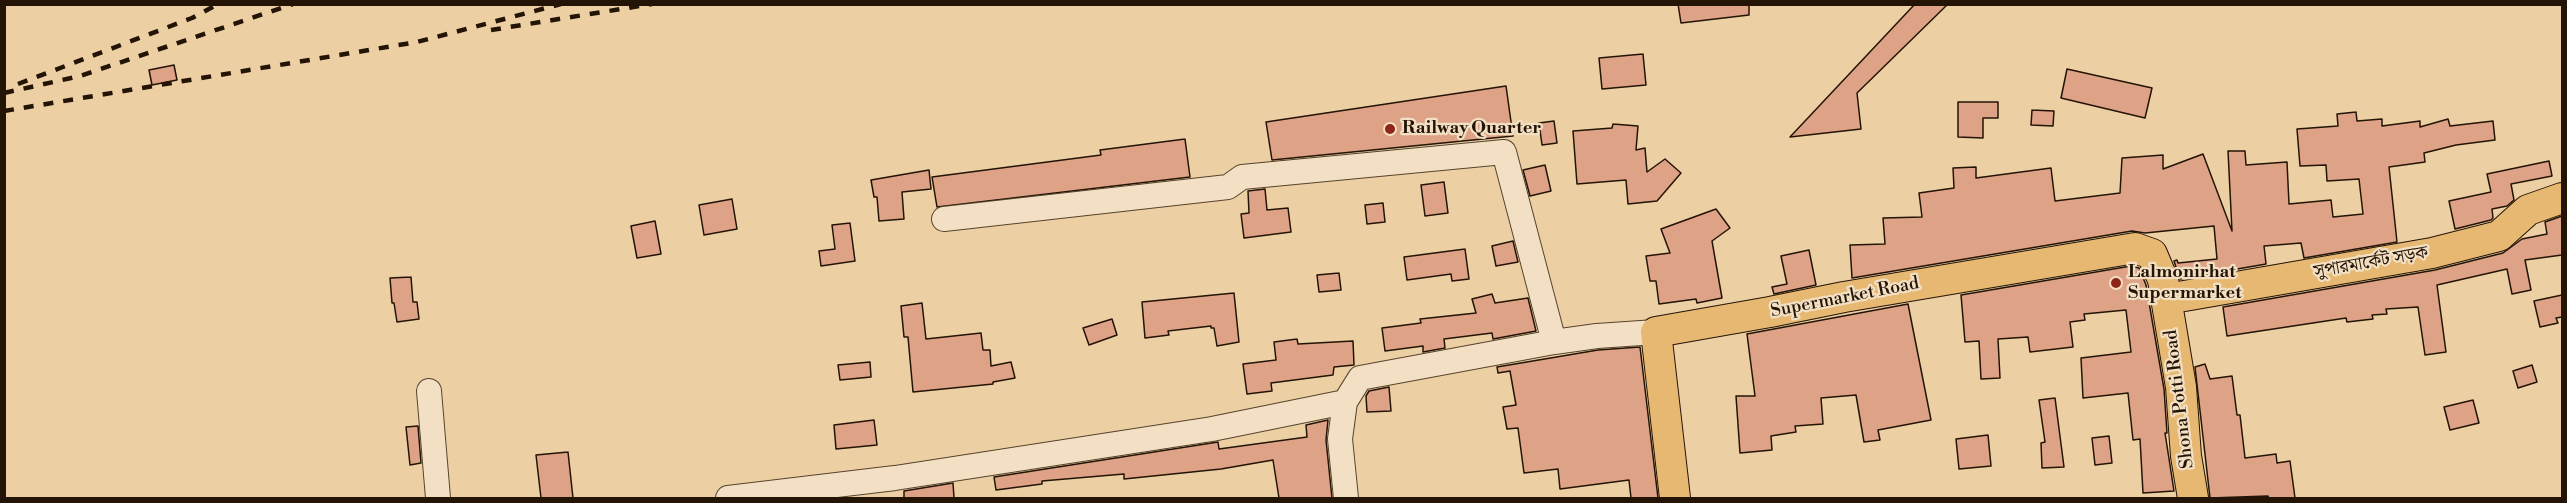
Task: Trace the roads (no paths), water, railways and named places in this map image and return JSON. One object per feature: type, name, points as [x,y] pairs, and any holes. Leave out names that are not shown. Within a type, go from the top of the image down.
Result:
[{"type":"main road","name":"সুপারমার্কেট সড়ক","points":[[2168,298],[2443,250],[2499,236],[2528,210],[2562,198]]},
{"type":"main road","name":"Supermarket Road","points":[[1656,332],[2135,248],[2151,254],[2163,279],[2168,298]]},
{"type":"main road","name":"Shona Potti Road","points":[[2168,298],[2181,387],[2186,456],[2193,498]]},
{"type":"main road","points":[[1656,332],[1675,498]]},
{"type":"street","points":[[944,219],[1228,187],[1242,177],[1504,152],[1554,342]]},
{"type":"street","points":[[1346,498],[1340,440],[1345,402],[1360,378],[1554,342],[1656,332]]},
{"type":"street","points":[[429,391],[438,498]]},
{"type":"street","points":[[728,498],[895,478],[1074,451],[1212,429],[1345,402]]},
{"type":"railway","points":[[18,84],[192,18],[218,4]]},
{"type":"railway","points":[[4,93],[80,76],[293,4]]},
{"type":"railway","points":[[4,111],[417,42],[561,4]]},
{"type":"railway","points":[[491,30],[652,4]]},
{"type":"place","name":"Railway Quarter","points":[[1390,129]]},
{"type":"place","name":"Lalmonirhat Supermarket","points":[[2116,283]]}]
